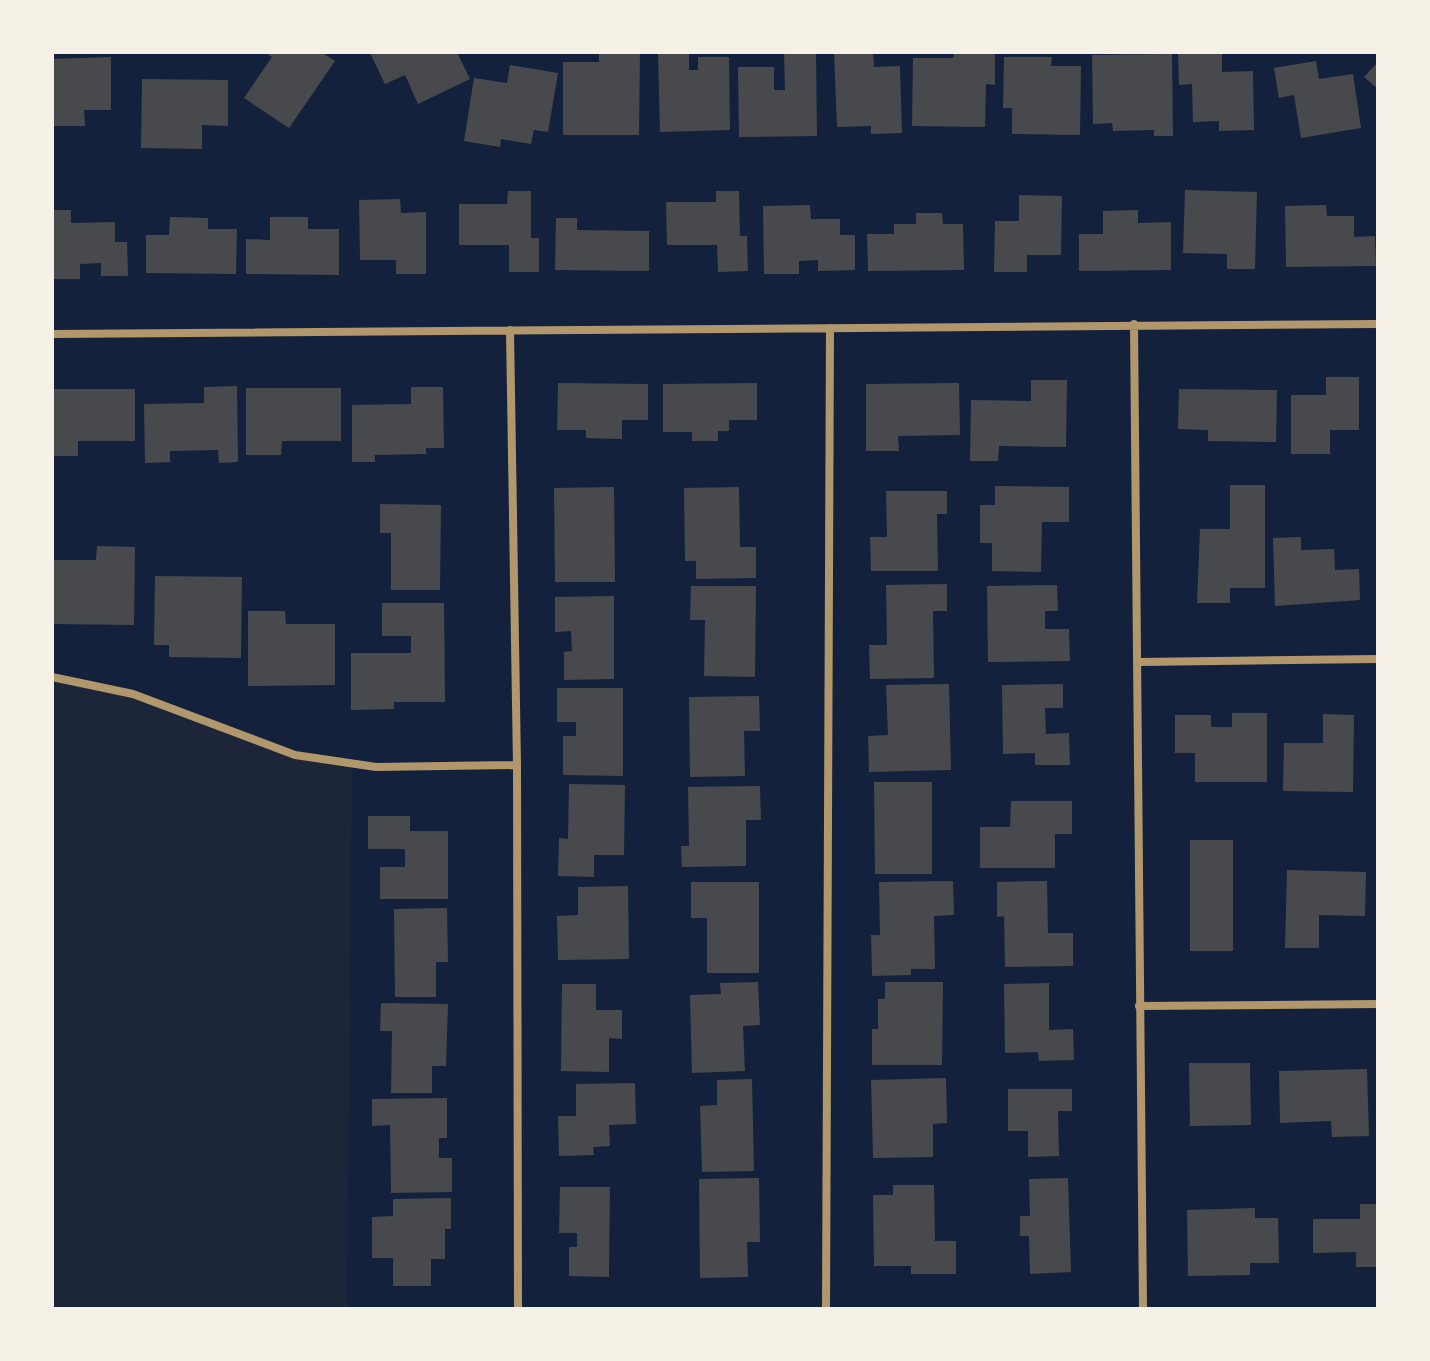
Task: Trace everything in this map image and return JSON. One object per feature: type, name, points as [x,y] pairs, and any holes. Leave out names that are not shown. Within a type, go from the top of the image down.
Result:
[{"type":"street","points":[[1134,324],[1143,1309]]},
{"type":"street","points":[[52,334],[1378,324]]},
{"type":"street","points":[[826,1309],[830,328]]},
{"type":"street","points":[[510,330],[517,765],[518,1309]]},
{"type":"street","points":[[1139,662],[1378,659]]},
{"type":"street","points":[[52,677],[133,694],[295,755],[376,767],[517,765]]},
{"type":"street","points":[[1139,1006],[1378,1004]]},
{"type":"shaded area","points":[[52,677],[133,694],[295,755],[352,763],[347,1309],[52,1309]]},
{"type":"building","points":[[265,52],[321,52],[335,61],[289,128],[244,98],[272,57]]},
{"type":"building","points":[[372,52],[457,52],[470,79],[418,104],[405,75],[385,84]]},
{"type":"building","points":[[599,52],[640,52],[639,135],[563,135],[563,62],[599,62]]},
{"type":"building","points":[[689,52],[689,70],[698,70],[698,57],[729,57],[730,130],[660,132],[658,53]]},
{"type":"building","points":[[834,52],[873,52],[874,67],[900,66],[902,133],[871,134],[871,126],[837,127]]},
{"type":"building","points":[[1178,52],[1222,52],[1222,72],[1253,71],[1254,130],[1219,131],[1219,121],[1193,122],[1192,84],[1179,85]]},
{"type":"building","points":[[784,53],[816,53],[817,136],[739,137],[738,67],[774,67],[774,90],[785,90]]},
{"type":"building","points":[[954,54],[995,54],[995,85],[986,84],[985,127],[912,126],[913,58],[953,58]]},
{"type":"building","points":[[1172,54],[1173,136],[1154,136],[1154,130],[1113,131],[1112,123],[1093,124],[1092,55]]},
{"type":"building","points":[[111,57],[111,110],[84,110],[85,126],[52,126],[52,59]]},
{"type":"building","points":[[1004,57],[1052,57],[1051,66],[1081,66],[1080,135],[1012,134],[1012,108],[1003,108]]},
{"type":"building","points":[[1316,61],[1319,79],[1353,74],[1361,128],[1301,138],[1294,95],[1279,98],[1274,68]]},
{"type":"building","points":[[1378,62],[1378,89],[1364,77]]},
{"type":"building","points":[[510,65],[558,73],[548,132],[534,130],[531,144],[501,139],[500,147],[464,141],[474,78],[507,83]]},
{"type":"building","points":[[142,79],[228,80],[228,126],[202,125],[202,149],[141,148]]},
{"type":"building","points":[[1185,190],[1257,192],[1255,269],[1227,269],[1227,254],[1183,253]]},
{"type":"building","points":[[508,191],[531,191],[531,238],[539,238],[539,272],[509,272],[509,245],[459,245],[459,204],[507,204]]},
{"type":"building","points":[[716,191],[739,191],[740,236],[747,236],[748,271],[718,272],[717,245],[667,245],[666,202],[716,202]]},
{"type":"building","points":[[1019,195],[1062,196],[1061,255],[1027,255],[1027,272],[994,272],[995,221],[1019,221]]},
{"type":"building","points":[[400,199],[401,213],[426,212],[426,274],[396,274],[396,260],[360,260],[359,200]]},
{"type":"building","points":[[810,205],[811,219],[840,219],[840,235],[855,235],[855,270],[818,271],[818,260],[799,261],[799,274],[764,274],[763,206]]},
{"type":"building","points":[[1326,205],[1327,216],[1354,216],[1354,237],[1375,236],[1376,266],[1286,267],[1285,206]]},
{"type":"building","points":[[52,210],[71,210],[71,223],[115,222],[115,242],[127,242],[128,276],[101,276],[101,263],[80,264],[80,279],[52,279]]},
{"type":"building","points":[[1138,210],[1138,223],[1171,222],[1171,270],[1079,271],[1079,234],[1103,234],[1103,211]]},
{"type":"building","points":[[916,213],[942,213],[943,224],[963,224],[964,270],[868,271],[867,234],[894,234],[894,224],[916,224]]},
{"type":"building","points":[[170,217],[208,218],[208,229],[237,229],[236,274],[146,273],[146,235],[169,235]]},
{"type":"building","points":[[270,217],[308,217],[308,229],[339,229],[339,275],[246,274],[246,239],[270,240]]},
{"type":"building","points":[[556,218],[577,218],[577,230],[649,231],[649,271],[555,270]]},
{"type":"building","points":[[1326,377],[1359,377],[1359,430],[1330,430],[1330,454],[1291,454],[1291,395],[1326,395]]},
{"type":"building","points":[[1031,380],[1067,380],[1066,447],[999,446],[998,461],[970,461],[971,400],[1031,401]]},
{"type":"building","points":[[558,383],[648,384],[648,420],[622,420],[622,439],[586,438],[586,430],[557,430]]},
{"type":"building","points":[[757,383],[757,420],[729,420],[729,431],[718,431],[718,441],[692,441],[692,432],[663,432],[663,384]]},
{"type":"building","points":[[959,383],[960,435],[898,436],[899,451],[866,451],[866,384]]},
{"type":"building","points":[[237,386],[238,462],[219,463],[218,450],[170,451],[170,462],[145,463],[144,404],[204,403],[204,387]]},
{"type":"building","points":[[411,387],[443,387],[444,448],[426,448],[426,454],[375,455],[375,462],[352,462],[352,405],[411,404]]},
{"type":"building","points":[[246,388],[341,388],[341,441],[282,441],[281,455],[246,455]]},
{"type":"building","points":[[52,389],[135,389],[135,441],[78,441],[78,456],[52,456]]},
{"type":"building","points":[[1179,389],[1277,390],[1276,442],[1208,441],[1208,430],[1178,429]]},
{"type":"building","points":[[1230,485],[1265,485],[1265,588],[1230,588],[1230,603],[1197,603],[1200,529],[1230,529]]},
{"type":"building","points":[[995,486],[1069,487],[1069,522],[1042,522],[1041,572],[992,571],[992,543],[980,543],[980,505],[995,505]]},
{"type":"building","points":[[614,487],[615,582],[555,582],[554,488]]},
{"type":"building","points":[[739,487],[740,547],[756,547],[756,578],[696,579],[696,561],[685,561],[684,488]]},
{"type":"building","points":[[886,491],[947,491],[947,514],[937,514],[938,571],[871,571],[870,537],[887,537]]},
{"type":"building","points":[[380,504],[441,505],[440,590],[391,590],[391,533],[380,533]]},
{"type":"building","points":[[1301,537],[1301,550],[1334,549],[1335,570],[1359,569],[1360,600],[1275,606],[1273,538]]},
{"type":"building","points":[[97,546],[135,547],[134,625],[52,624],[52,560],[96,560]]},
{"type":"building","points":[[155,576],[242,577],[241,658],[169,657],[169,645],[154,645]]},
{"type":"building","points":[[947,584],[947,611],[933,611],[934,678],[870,679],[869,645],[887,645],[886,585]]},
{"type":"building","points":[[1057,585],[1058,611],[1045,611],[1045,629],[1069,629],[1070,661],[988,662],[987,586]]},
{"type":"building","points":[[691,586],[756,586],[755,677],[704,676],[705,620],[690,620]]},
{"type":"building","points":[[614,596],[614,679],[564,680],[564,652],[572,651],[571,631],[555,632],[555,597]]},
{"type":"building","points":[[382,603],[444,603],[445,702],[394,702],[394,709],[351,710],[351,653],[411,653],[411,636],[382,636]]},
{"type":"building","points":[[248,611],[285,611],[286,624],[335,624],[335,685],[248,686]]},
{"type":"building","points":[[949,684],[951,770],[869,772],[868,736],[888,735],[886,685]]},
{"type":"building","points":[[1063,684],[1063,708],[1045,708],[1046,734],[1069,733],[1070,765],[1035,765],[1035,753],[1003,754],[1002,685]]},
{"type":"building","points":[[557,688],[623,688],[623,776],[563,775],[563,736],[576,736],[576,722],[557,722]]},
{"type":"building","points":[[759,696],[760,731],[744,731],[745,776],[690,777],[689,697]]},
{"type":"building","points":[[1232,713],[1267,713],[1267,782],[1195,782],[1195,753],[1175,753],[1175,715],[1211,715],[1211,727],[1232,727]]},
{"type":"building","points":[[1323,714],[1354,715],[1353,792],[1283,791],[1284,743],[1323,743]]},
{"type":"building","points":[[874,782],[932,782],[932,874],[875,874]]},
{"type":"building","points":[[569,784],[625,785],[624,855],[594,855],[594,877],[558,876],[559,838],[568,839]]},
{"type":"building","points":[[760,786],[761,820],[746,820],[746,866],[682,867],[681,846],[689,846],[688,787]]},
{"type":"building","points":[[1011,801],[1072,801],[1072,834],[1055,834],[1055,868],[980,868],[980,827],[1010,827]]},
{"type":"building","points":[[368,816],[410,816],[410,831],[448,831],[448,899],[380,899],[380,867],[405,867],[405,849],[368,849]]},
{"type":"building","points":[[1190,840],[1233,840],[1233,951],[1190,951]]},
{"type":"building","points":[[1287,870],[1366,872],[1365,916],[1319,915],[1319,948],[1285,948]]},
{"type":"building","points":[[953,881],[954,915],[934,916],[935,969],[911,969],[911,975],[872,976],[871,935],[880,935],[879,882]]},
{"type":"building","points":[[1047,881],[1048,933],[1073,933],[1073,966],[1005,967],[1004,916],[997,917],[997,882]]},
{"type":"building","points":[[691,882],[759,882],[759,973],[707,973],[707,918],[691,918]]},
{"type":"building","points":[[628,886],[629,959],[558,960],[557,916],[578,915],[578,887]]},
{"type":"building","points":[[447,908],[448,962],[436,962],[436,997],[395,997],[394,909]]},
{"type":"building","points":[[758,982],[760,1025],[743,1026],[745,1071],[692,1073],[690,995],[721,994],[720,983]]},
{"type":"building","points":[[885,982],[943,982],[942,1065],[872,1065],[872,1029],[878,1029],[878,999],[885,999]]},
{"type":"building","points":[[1049,983],[1049,1030],[1073,1029],[1074,1060],[1039,1061],[1038,1052],[1005,1053],[1004,984]]},
{"type":"building","points":[[562,984],[596,984],[596,1010],[622,1010],[622,1039],[609,1038],[609,1072],[561,1071]]},
{"type":"building","points":[[381,1003],[448,1004],[446,1066],[432,1066],[432,1093],[391,1093],[392,1031],[380,1031]]},
{"type":"building","points":[[1189,1063],[1250,1063],[1251,1125],[1190,1126]]},
{"type":"building","points":[[1367,1069],[1369,1136],[1332,1137],[1331,1121],[1280,1123],[1279,1071]]},
{"type":"building","points":[[946,1078],[947,1123],[933,1124],[933,1157],[873,1158],[871,1080]]},
{"type":"building","points":[[752,1079],[754,1171],[702,1172],[700,1106],[717,1105],[717,1080]]},
{"type":"building","points":[[635,1083],[636,1124],[609,1125],[610,1146],[593,1147],[594,1155],[559,1156],[558,1116],[576,1116],[576,1084]]},
{"type":"building","points":[[1008,1089],[1072,1089],[1072,1111],[1058,1111],[1059,1156],[1028,1157],[1028,1131],[1008,1131]]},
{"type":"building","points":[[447,1098],[447,1138],[439,1138],[439,1158],[452,1158],[452,1192],[391,1193],[390,1125],[372,1126],[372,1099]]},
{"type":"building","points":[[759,1178],[760,1242],[747,1242],[748,1277],[700,1278],[699,1179]]},
{"type":"building","points":[[1068,1178],[1071,1272],[1030,1274],[1029,1236],[1020,1236],[1020,1216],[1030,1216],[1029,1179]]},
{"type":"building","points":[[893,1185],[934,1185],[935,1241],[956,1241],[956,1274],[911,1274],[911,1266],[874,1266],[873,1195],[893,1195]]},
{"type":"building","points":[[560,1187],[610,1187],[609,1277],[569,1276],[569,1247],[577,1247],[577,1233],[559,1233]]},
{"type":"building","points":[[451,1198],[451,1229],[445,1229],[445,1259],[431,1259],[431,1286],[393,1286],[393,1258],[372,1258],[372,1217],[393,1216],[393,1199]]},
{"type":"building","points":[[1360,1204],[1378,1204],[1378,1267],[1356,1267],[1356,1252],[1313,1253],[1313,1219],[1360,1219]]},
{"type":"building","points":[[1255,1208],[1255,1218],[1278,1218],[1279,1263],[1250,1263],[1250,1275],[1188,1276],[1187,1210]]}]
